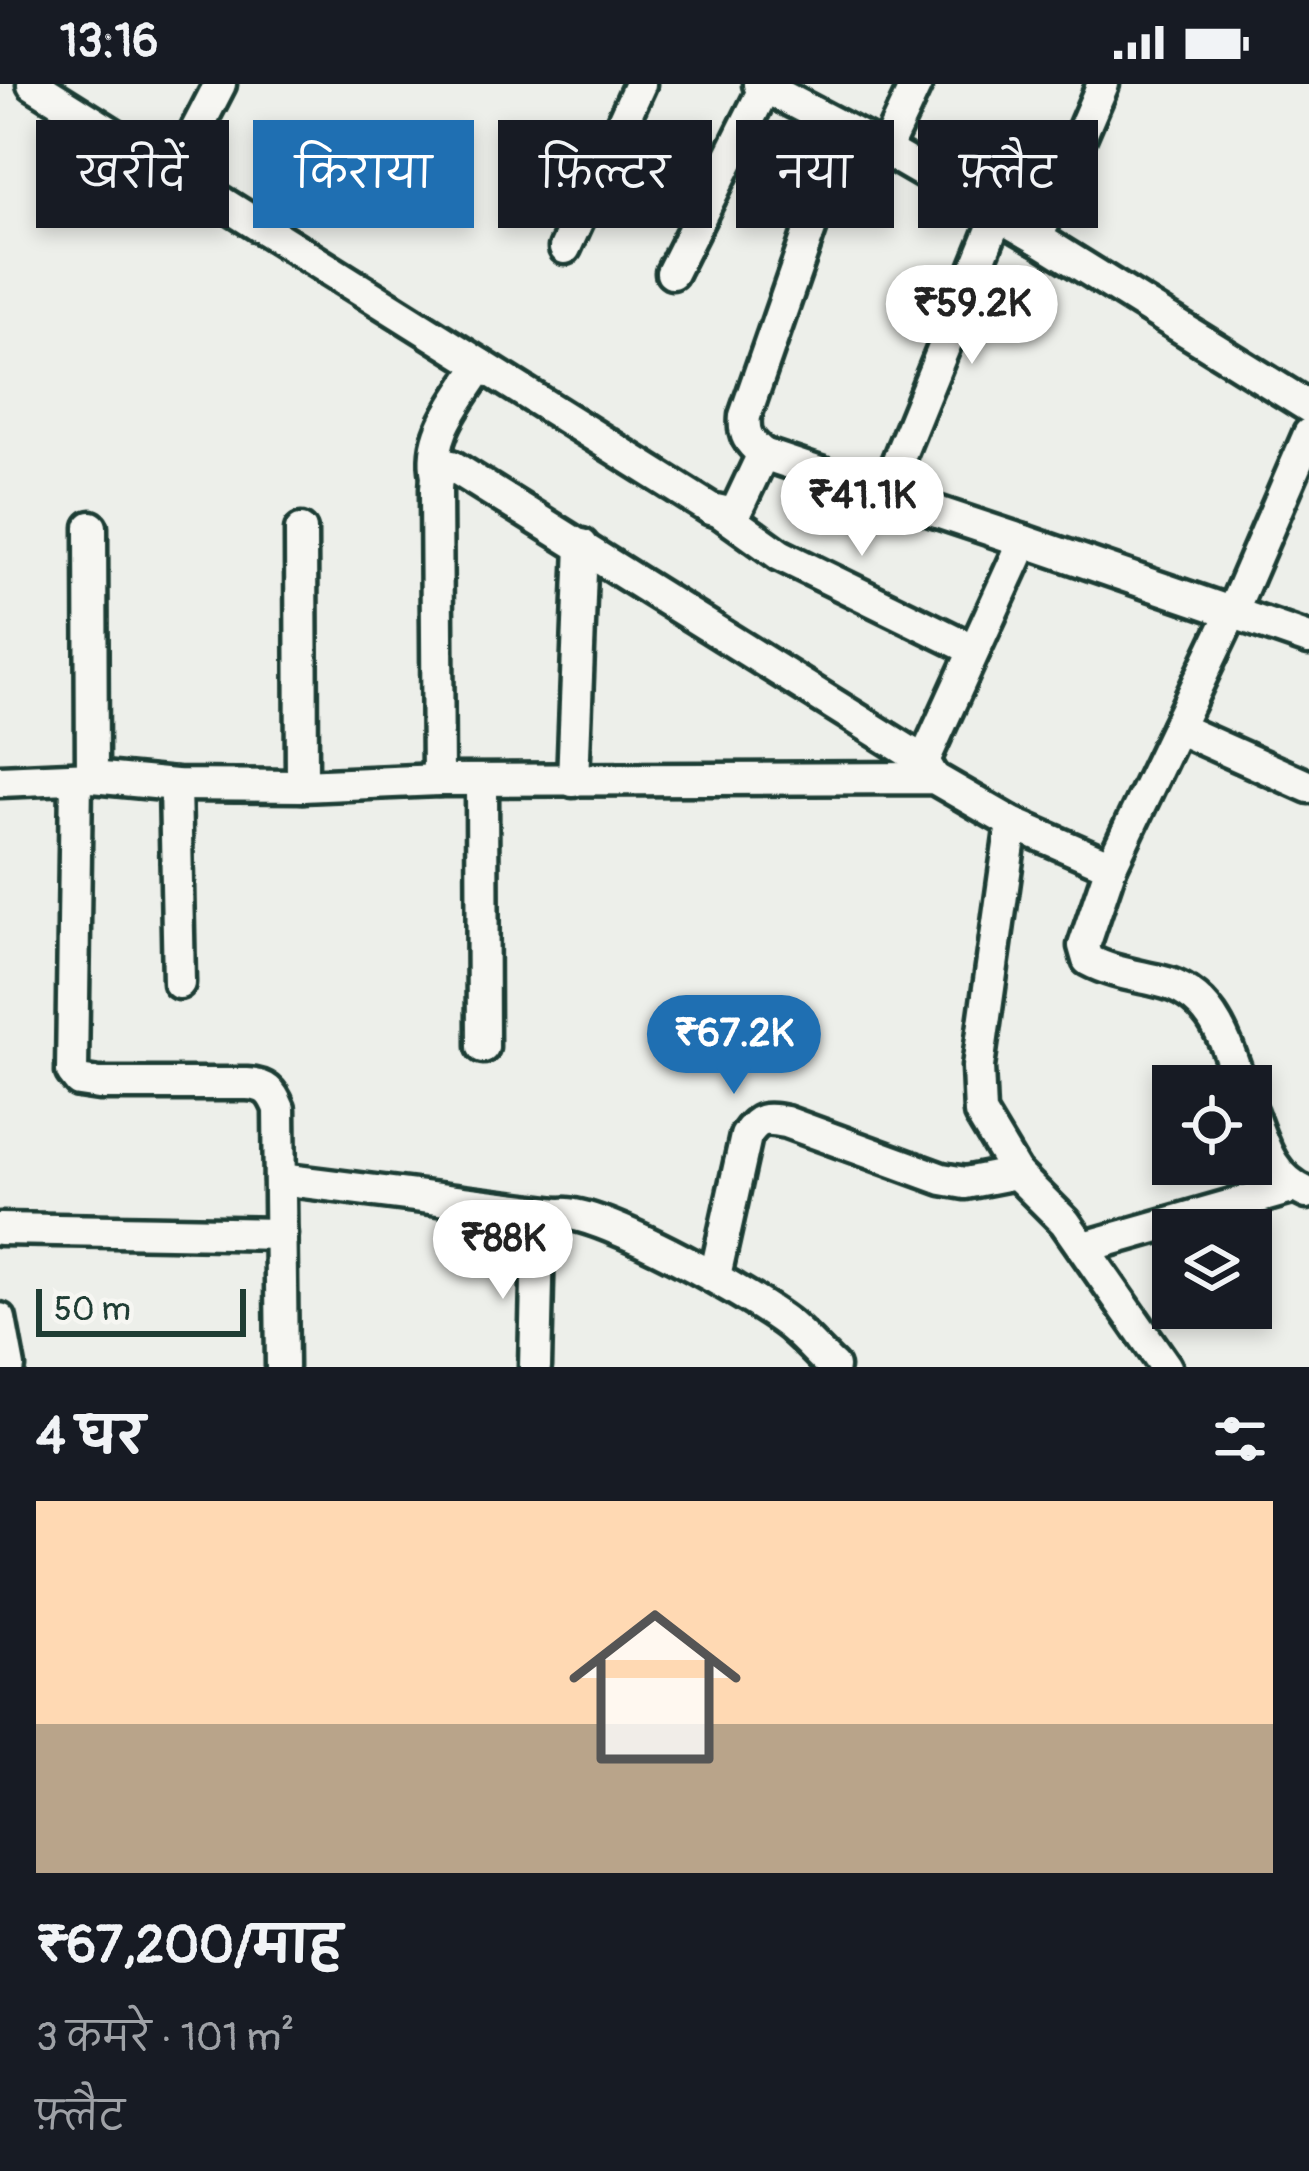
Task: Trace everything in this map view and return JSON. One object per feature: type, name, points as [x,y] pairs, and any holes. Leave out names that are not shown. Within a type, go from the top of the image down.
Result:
[{"type":"street","points":[[33,84],[90,120]]},
{"type":"street","points":[[201,120],[220,84]]},
{"type":"street","points":[[565,248],[640,84]]},
{"type":"street","points":[[894,131],[916,84]]},
{"type":"street","points":[[1037,238],[1103,84]]},
{"type":"street","points":[[672,273],[762,86],[799,92],[831,120]]},
{"type":"street","points":[[229,207],[720,512],[780,555],[974,650]]},
{"type":"street","points":[[810,228],[745,416],[743,430],[763,454],[1309,639]]},
{"type":"street","points":[[885,492],[993,228]]},
{"type":"street","points":[[1018,228],[1309,407]]},
{"type":"street","points":[[438,780],[434,448],[481,365]]},
{"type":"street","points":[[1233,1065],[1208,1007],[1165,982],[1102,968],[1088,959],[1084,946],[1111,866],[1307,442]]},
{"type":"street","points":[[720,512],[738,507],[763,454]]},
{"type":"street","points":[[437,476],[452,466],[469,474],[1012,824],[1111,866]]},
{"type":"street","points":[[91,526],[72,1072],[79,1081],[99,1084],[262,1085],[273,1094],[279,1109],[282,1367]]},
{"type":"street","points":[[301,530],[302,786]]},
{"type":"street","points":[[929,770],[974,650],[1024,541]]},
{"type":"street","points":[[573,781],[582,545]]},
{"type":"street","points":[[1177,728],[1309,788]]},
{"type":"street","points":[[0,781],[84,778],[176,785],[302,786],[929,770]]},
{"type":"street","points":[[482,782],[483,1047]]},
{"type":"street","points":[[176,785],[178,983]]},
{"type":"street","points":[[1012,824],[976,1088],[980,1113],[1016,1173],[1042,1195],[1085,1247],[1166,1367]]},
{"type":"street","points":[[715,1276],[746,1136],[754,1122],[767,1118],[942,1179],[965,1183],[1016,1173]]},
{"type":"street","points":[[1272,1165],[1284,1182],[1302,1191]]},
{"type":"street","points":[[280,1179],[593,1220],[715,1276],[794,1329],[833,1367]]},
{"type":"street","points":[[1085,1247],[1302,1191]]},
{"type":"street","points":[[535,1367],[538,1239],[544,1222],[558,1214]]},
{"type":"street","points":[[0,1229],[281,1234]]},
{"type":"street","points":[[0,1319],[9,1367]]}]
